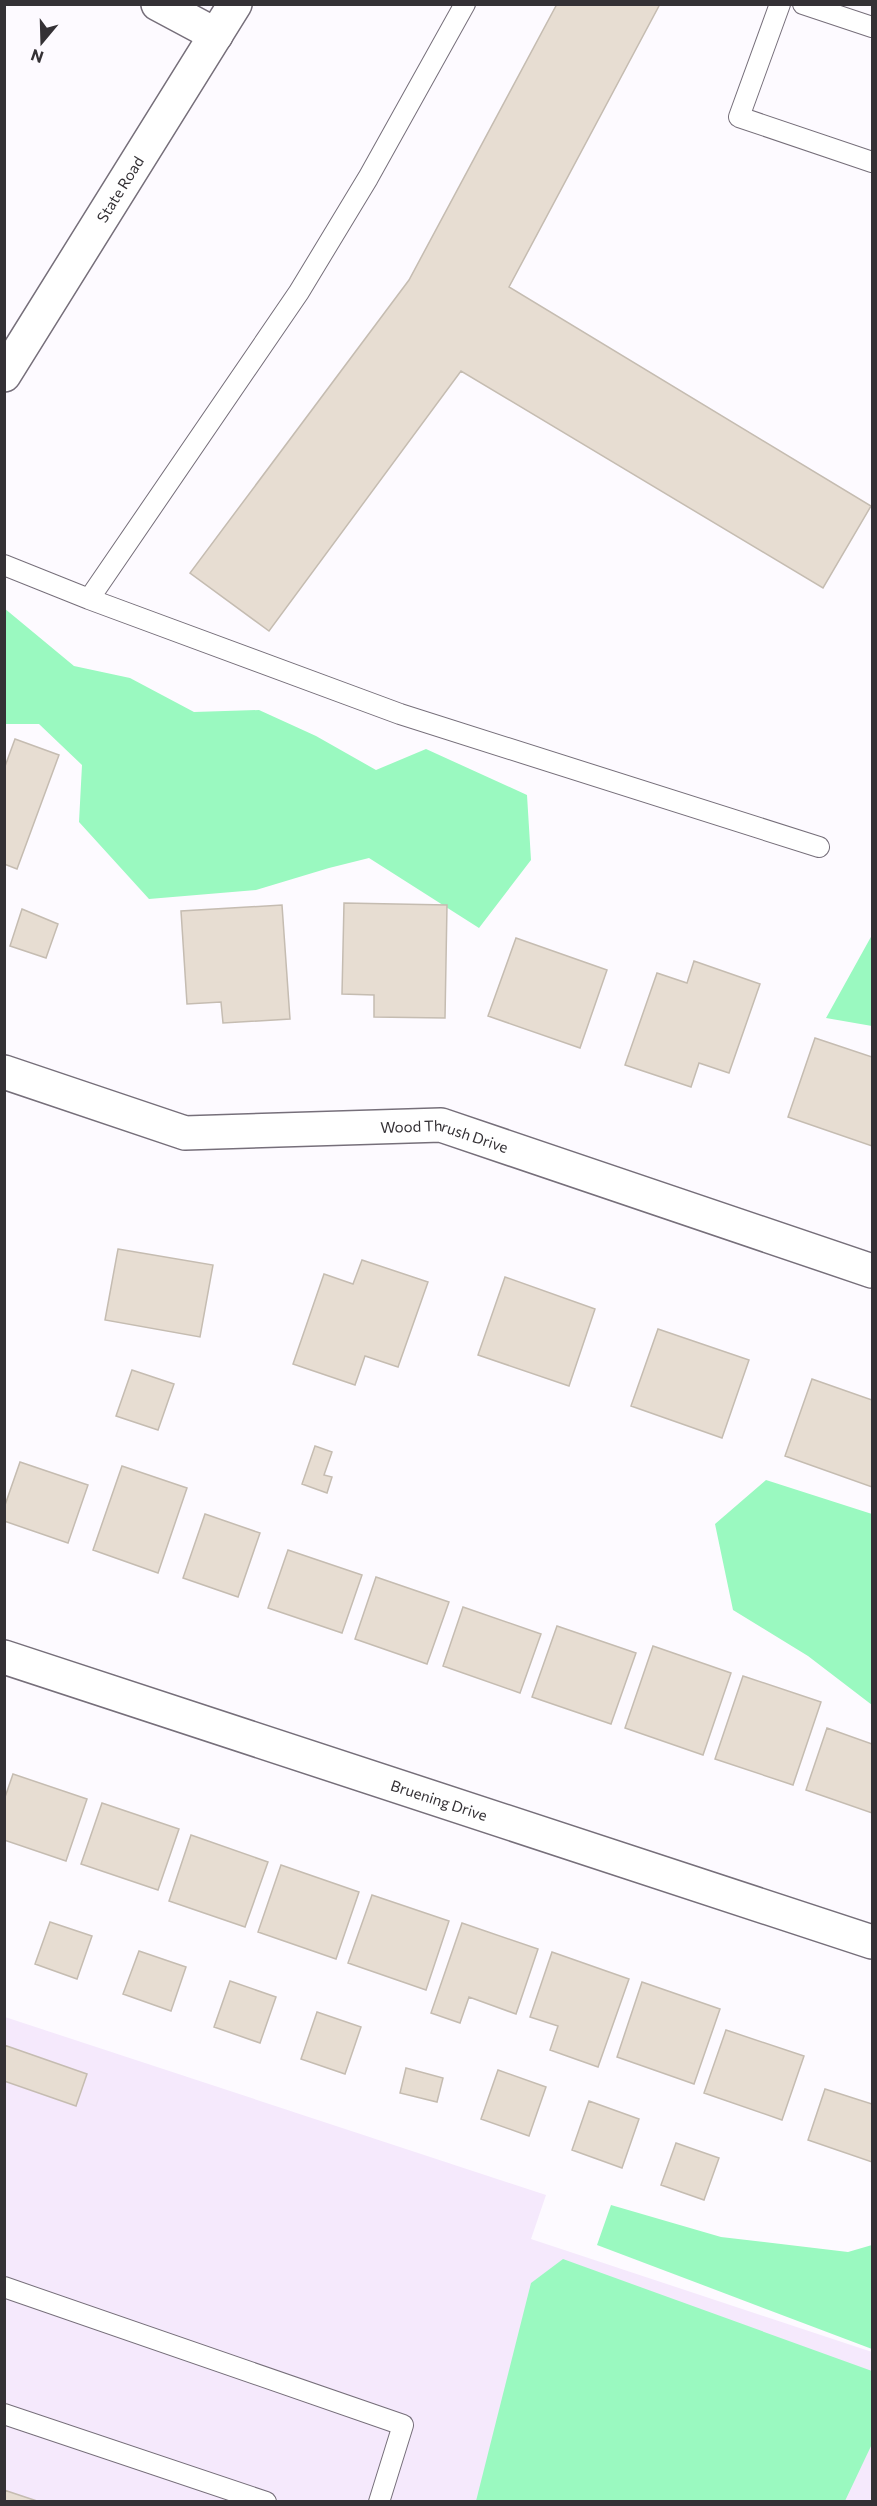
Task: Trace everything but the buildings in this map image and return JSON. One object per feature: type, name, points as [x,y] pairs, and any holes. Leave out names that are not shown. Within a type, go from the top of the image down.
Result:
[{"type":"street","points":[[158,4],[216,35]]},
{"type":"street","name":"State Road","points":[[4,375],[235,4]]},
{"type":"street","name":"Wood Thrush Drive","points":[[4,1072],[185,1133],[441,1125],[873,1271]]},
{"type":"street","name":"Bruening Drive","points":[[4,1658],[873,1942]]},
{"type":"lane","points":[[89,599],[299,292],[368,178],[465,4]]},
{"type":"lane","points":[[780,4],[739,117],[873,162]]},
{"type":"lane","points":[[803,4],[873,27]]},
{"type":"lane","points":[[4,565],[89,599],[400,714],[819,847]]},
{"type":"lane","points":[[4,2287],[404,2425],[379,2502]]},
{"type":"lane","points":[[4,2414],[266,2502]]},
{"type":"shaded area","points":[[5,2017],[546,2195],[531,2239],[872,2352],[872,2501],[5,2502]]},
{"type":"green space","points":[[4,608],[74,666],[130,678],[194,712],[259,710],[316,736],[376,770],[426,749],[527,795],[531,860],[479,928],[369,858],[256,890],[149,899],[79,822],[82,765],[39,724],[5,724]]},
{"type":"green space","points":[[872,935],[872,1026],[826,1018]]},
{"type":"green space","points":[[766,1480],[872,1514],[872,1705],[808,1656],[733,1610],[715,1524]]},
{"type":"green space","points":[[611,2205],[721,2237],[848,2252],[872,2245],[872,2349],[597,2245]]},
{"type":"green space","points":[[563,2259],[872,2371],[872,2444],[845,2501],[476,2501],[531,2283]]}]
